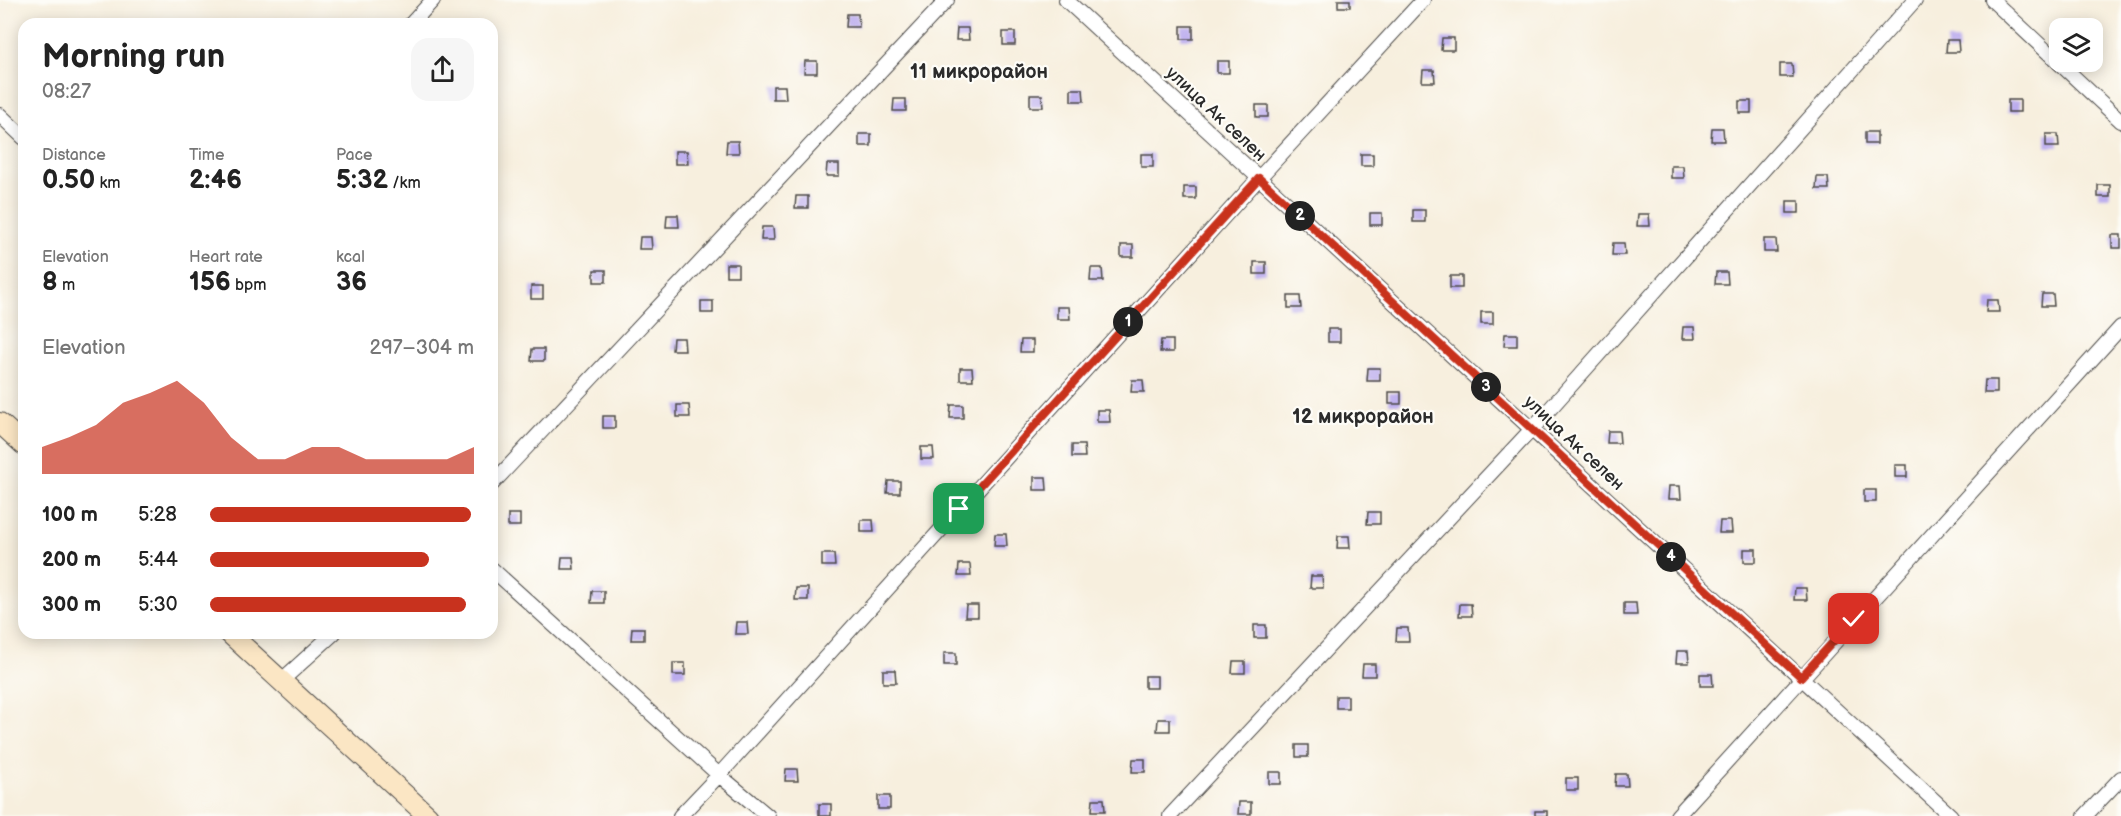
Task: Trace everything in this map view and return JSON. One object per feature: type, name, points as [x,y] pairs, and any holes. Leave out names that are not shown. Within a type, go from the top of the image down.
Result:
[{"type":"street","points":[[416,18],[433,0]]},
{"type":"street","points":[[498,478],[947,0]]},
{"type":"street","name":"улица Ак селен","points":[[1066,0],[1951,816]]},
{"type":"street","points":[[680,816],[1423,0]]},
{"type":"street","points":[[1170,816],[1532,429],[1915,0]]},
{"type":"street","points":[[1992,0],[2121,121]]},
{"type":"street","points":[[0,116],[18,132]]},
{"type":"street","points":[[1677,816],[2121,327]]},
{"type":"street","points":[[0,423],[18,440]]},
{"type":"street","points":[[498,574],[719,775],[768,816]]},
{"type":"street","points":[[236,639],[428,816]]},
{"type":"street","points":[[281,681],[327,639]]},
{"type":"street","points":[[2085,816],[2121,778]]},
{"type":"building","points":[[1338,0],[1350,0],[1350,7],[1338,7]]},
{"type":"building","points":[[847,14],[858,14],[859,27],[846,27]]},
{"type":"building","points":[[1181,26],[1193,26],[1193,39],[1181,39]]},
{"type":"building","points":[[957,28],[968,28],[969,40],[956,40]]},
{"type":"building","points":[[1003,32],[1015,32],[1015,45],[1003,45]]},
{"type":"building","points":[[1442,38],[1454,38],[1454,50],[1441,50]]},
{"type":"building","points":[[1947,40],[1958,40],[1959,52],[1946,52]]},
{"type":"building","points":[[805,61],[817,61],[817,73],[804,73]]},
{"type":"building","points":[[1217,61],[1229,61],[1229,73],[1217,73]]},
{"type":"building","points":[[1780,64],[1792,64],[1793,77],[1780,77]]},
{"type":"building","points":[[1423,70],[1434,70],[1435,82],[1422,82]]},
{"type":"building","points":[[773,86],[785,86],[786,99],[773,99]]},
{"type":"building","points":[[1071,89],[1083,89],[1084,101],[1071,101]]},
{"type":"building","points":[[1030,95],[1042,95],[1043,107],[1030,107]]},
{"type":"building","points":[[894,99],[906,99],[906,111],[893,111]]},
{"type":"building","points":[[2008,100],[2020,100],[2020,112],[2008,112]]},
{"type":"building","points":[[1739,101],[1751,101],[1751,113],[1739,113]]},
{"type":"building","points":[[1256,105],[1268,105],[1268,117],[1256,117]]},
{"type":"building","points":[[1712,128],[1723,128],[1724,141],[1711,141]]},
{"type":"building","points":[[1865,132],[1877,132],[1877,144],[1865,144]]},
{"type":"building","points":[[859,134],[871,134],[871,146],[859,146]]},
{"type":"building","points":[[2046,134],[2058,134],[2059,147],[2046,147]]},
{"type":"building","points":[[727,141],[738,141],[739,153],[726,153]]},
{"type":"building","points":[[675,151],[687,151],[688,164],[675,164]]},
{"type":"building","points":[[1141,154],[1153,154],[1153,167],[1141,167]]},
{"type":"building","points":[[1361,154],[1373,154],[1373,166],[1361,166]]},
{"type":"building","points":[[827,164],[839,164],[839,176],[826,176]]},
{"type":"building","points":[[1671,166],[1683,166],[1684,178],[1671,178]]},
{"type":"building","points":[[1817,177],[1828,177],[1829,189],[1816,189]]},
{"type":"building","points":[[2098,185],[2110,185],[2110,197],[2098,197]]},
{"type":"building","points":[[1184,187],[1196,187],[1196,199],[1184,199]]},
{"type":"building","points":[[796,196],[808,196],[808,208],[795,208]]},
{"type":"building","points":[[1787,201],[1799,201],[1799,213],[1787,213]]},
{"type":"building","points":[[1413,210],[1425,210],[1425,222],[1413,222]]},
{"type":"building","points":[[1370,213],[1382,213],[1382,225],[1370,225]]},
{"type":"building","points":[[1638,214],[1649,214],[1650,226],[1637,226]]},
{"type":"building","points":[[667,215],[678,215],[679,227],[666,227]]},
{"type":"building","points":[[762,227],[773,227],[774,240],[761,240]]},
{"type":"building","points":[[2112,235],[2121,235],[2121,248],[2112,248]]},
{"type":"building","points":[[640,237],[651,237],[652,249],[639,249]]},
{"type":"building","points":[[1764,239],[1776,239],[1777,252],[1764,252]]},
{"type":"building","points":[[1613,243],[1624,243],[1625,255],[1612,255]]},
{"type":"building","points":[[1121,245],[1133,245],[1133,257],[1121,257]]},
{"type":"building","points":[[1254,262],[1266,262],[1266,274],[1254,274]]},
{"type":"building","points":[[726,264],[738,264],[738,276],[726,276]]},
{"type":"building","points":[[1091,268],[1102,268],[1103,281],[1090,281]]},
{"type":"building","points":[[594,270],[606,270],[606,282],[594,282]]},
{"type":"building","points":[[1716,272],[1727,272],[1728,284],[1715,284]]},
{"type":"building","points":[[1450,276],[1462,276],[1462,288],[1450,288]]},
{"type":"building","points":[[531,286],[543,286],[543,299],[531,299]]},
{"type":"building","points":[[2042,294],[2053,294],[2054,306],[2041,306]]},
{"type":"building","points":[[1288,296],[1300,296],[1301,308],[1288,308]]},
{"type":"building","points":[[1987,300],[1998,300],[1999,312],[1986,312]]},
{"type":"building","points":[[701,301],[713,301],[713,313],[701,313]]},
{"type":"building","points":[[1057,307],[1069,307],[1070,319],[1057,319]]},
{"type":"building","points":[[1481,312],[1493,312],[1493,324],[1481,324]]},
{"type":"building","points":[[1683,327],[1694,327],[1695,339],[1682,339]]},
{"type":"building","points":[[1328,329],[1340,329],[1340,342],[1328,342]]},
{"type":"building","points":[[1505,334],[1517,334],[1517,346],[1504,346]]},
{"type":"building","points":[[673,338],[684,338],[685,350],[672,350]]},
{"type":"building","points":[[1021,340],[1033,340],[1033,352],[1020,352]]},
{"type":"building","points":[[1161,340],[1173,340],[1173,352],[1160,352]]},
{"type":"building","points":[[532,349],[544,349],[544,361],[531,361]]},
{"type":"building","points":[[960,368],[972,368],[973,380],[960,380]]},
{"type":"building","points":[[1368,368],[1380,368],[1380,381],[1367,381]]},
{"type":"building","points":[[1132,380],[1143,380],[1144,392],[1131,392]]},
{"type":"building","points":[[1985,380],[1997,380],[1997,393],[1984,393]]},
{"type":"building","points":[[1389,392],[1401,392],[1401,404],[1389,404]]},
{"type":"building","points":[[677,405],[689,405],[690,417],[677,417]]},
{"type":"building","points":[[951,405],[963,405],[963,418],[950,418]]},
{"type":"building","points":[[1097,410],[1109,410],[1110,422],[1097,422]]},
{"type":"building","points":[[603,416],[615,416],[615,428],[603,428]]},
{"type":"building","points":[[1608,431],[1619,431],[1620,443],[1607,443]]},
{"type":"building","points":[[1072,445],[1084,445],[1085,457],[1072,457]]},
{"type":"building","points":[[921,447],[933,447],[934,459],[921,459]]},
{"type":"building","points":[[1895,465],[1907,465],[1907,477],[1895,477]]},
{"type":"building","points":[[1034,477],[1046,477],[1047,490],[1034,490]]},
{"type":"building","points":[[888,481],[900,481],[900,493],[887,493]]},
{"type":"building","points":[[1669,486],[1680,486],[1681,499],[1668,499]]},
{"type":"building","points":[[1864,490],[1876,490],[1876,502],[1864,502]]},
{"type":"building","points":[[1368,512],[1380,512],[1380,524],[1367,524]]},
{"type":"building","points":[[508,514],[520,514],[520,526],[508,526]]},
{"type":"building","points":[[861,520],[873,520],[874,532],[861,532]]},
{"type":"building","points":[[1720,521],[1731,521],[1732,533],[1719,533]]},
{"type":"building","points":[[995,534],[1006,534],[1007,546],[994,546]]},
{"type":"building","points":[[1338,536],[1349,536],[1350,548],[1337,548]]},
{"type":"building","points":[[1744,549],[1756,549],[1756,562],[1744,562]]},
{"type":"building","points":[[822,554],[834,554],[835,566],[822,566]]},
{"type":"building","points":[[562,557],[573,557],[574,569],[561,569]]},
{"type":"building","points":[[959,564],[970,564],[971,576],[958,576]]},
{"type":"building","points":[[1311,576],[1322,576],[1323,588],[1310,588]]},
{"type":"building","points":[[796,588],[808,588],[808,600],[795,600]]},
{"type":"building","points":[[1795,588],[1806,588],[1807,600],[1794,600]]},
{"type":"building","points":[[592,591],[604,591],[604,603],[591,603]]},
{"type":"building","points":[[1624,603],[1636,603],[1637,615],[1624,615]]},
{"type":"building","points":[[1460,604],[1471,604],[1472,616],[1459,616]]},
{"type":"building","points":[[966,605],[978,605],[978,617],[965,617]]},
{"type":"building","points":[[736,622],[747,622],[748,634],[735,634]]},
{"type":"building","points":[[1254,625],[1266,625],[1266,638],[1254,638]]},
{"type":"building","points":[[632,628],[644,628],[644,640],[631,640]]},
{"type":"building","points":[[1397,628],[1408,628],[1409,641],[1396,641]]},
{"type":"building","points":[[1677,651],[1688,651],[1689,663],[1676,663]]},
{"type":"building","points":[[944,653],[956,653],[956,665],[944,665]]},
{"type":"building","points":[[1233,661],[1245,661],[1245,673],[1232,673]]},
{"type":"building","points":[[673,663],[685,663],[685,675],[673,675]]},
{"type":"building","points":[[1363,664],[1375,664],[1375,676],[1362,676]]},
{"type":"building","points":[[883,670],[895,670],[896,683],[883,683]]},
{"type":"building","points":[[1700,674],[1712,674],[1713,686],[1700,686]]},
{"type":"building","points":[[1145,676],[1157,676],[1157,688],[1145,688]]},
{"type":"building","points":[[1336,696],[1348,696],[1348,708],[1336,708]]},
{"type":"building","points":[[1158,719],[1170,719],[1170,731],[1157,731]]},
{"type":"building","points":[[1296,745],[1308,745],[1308,757],[1296,757]]},
{"type":"building","points":[[1133,759],[1145,759],[1145,772],[1132,772]]},
{"type":"building","points":[[786,769],[797,769],[798,781],[785,781]]},
{"type":"building","points":[[1269,772],[1281,772],[1281,784],[1269,784]]},
{"type":"building","points":[[1616,774],[1627,774],[1628,786],[1615,786]]},
{"type":"building","points":[[1566,778],[1578,778],[1578,790],[1566,790]]},
{"type":"building","points":[[878,796],[890,796],[890,809],[878,809]]},
{"type":"building","points":[[1093,799],[1104,799],[1105,811],[1092,811]]},
{"type":"building","points":[[1239,802],[1251,802],[1251,814],[1238,814]]},
{"type":"building","points":[[819,804],[831,804],[831,816],[819,816]]},
{"type":"building","points":[[1535,811],[1547,811],[1547,816],[1535,816]]},
{"type":"district","name":"11 микрорайон","points":[[979,72]]},
{"type":"district","name":"12 микрорайон","points":[[1363,417]]},
{"type":"route","points":[[959,509],[1259,178],[1801,677],[1854,619]]}]
